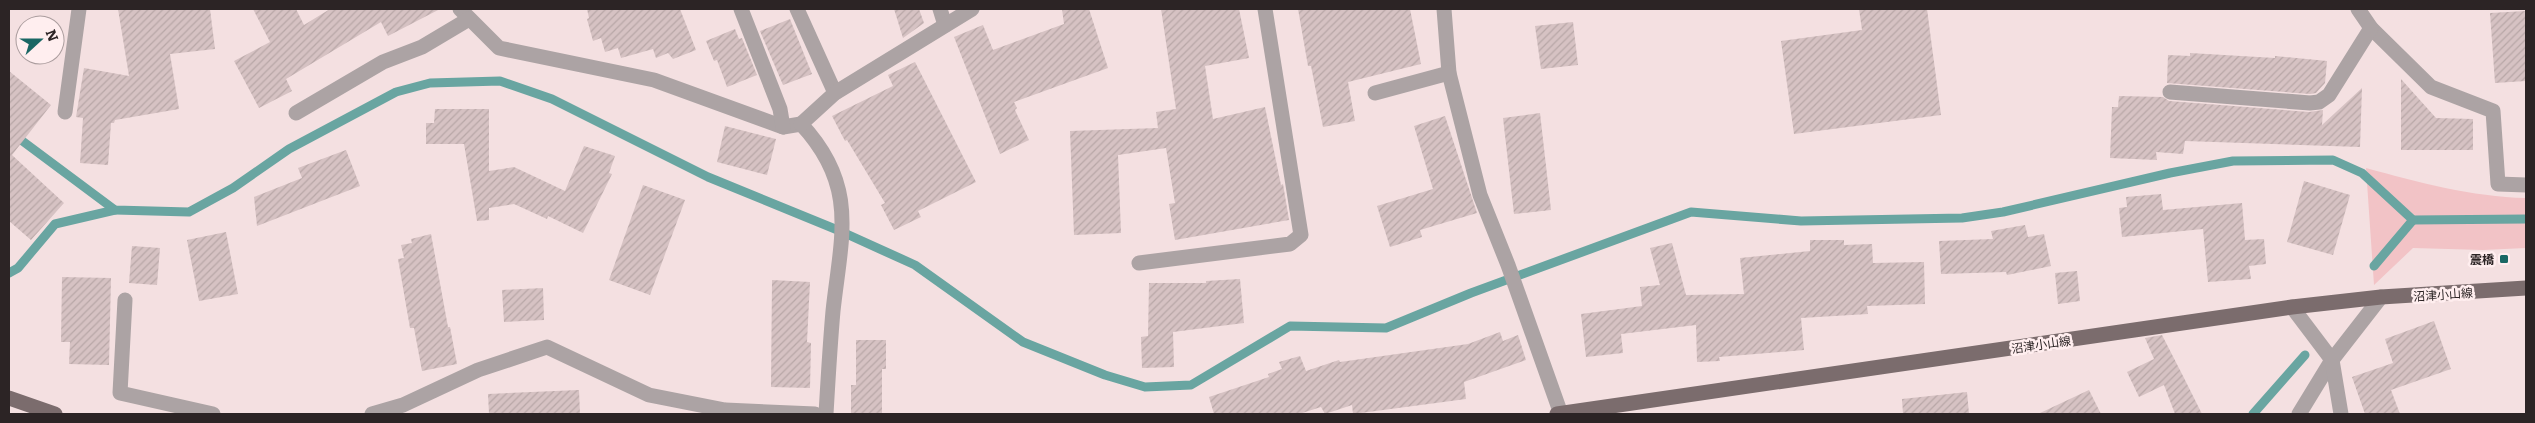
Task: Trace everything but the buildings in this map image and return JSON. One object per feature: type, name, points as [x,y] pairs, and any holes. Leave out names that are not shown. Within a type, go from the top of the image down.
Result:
[{"type":"main road","name":"沼津小山線","points":[[1559,414],[2292,307],[2381,298],[2526,288]]},
{"type":"main road","points":[[9,398],[55,414]]},
{"type":"street","points":[[65,112],[79,9]]},
{"type":"street","points":[[741,9],[780,109],[783,127]]},
{"type":"street","points":[[797,9],[835,93]]},
{"type":"street","points":[[940,9],[945,25]]},
{"type":"street","points":[[296,113],[383,62],[422,46],[465,14],[500,48],[654,80],[783,127],[801,124],[835,93],[972,9]]},
{"type":"street","points":[[1139,263],[1290,244],[1301,235],[1264,9]]},
{"type":"street","points":[[1444,9],[1449,74],[1480,195],[1508,265],[1559,414]]},
{"type":"street","points":[[2358,9],[2372,28],[2431,87],[2493,111],[2498,184],[2526,185]]},
{"type":"street","points":[[2170,92],[2310,103],[2319,102],[2329,95],[2372,28]]},
{"type":"street","points":[[1375,93],[1449,74]]},
{"type":"street","points":[[801,124],[816,140],[830,166],[841,198],[844,222],[834,310],[826,414]]},
{"type":"street","points":[[2299,414],[2332,360],[2381,298]]},
{"type":"street","points":[[125,300],[120,392],[213,414]]},
{"type":"street","points":[[2292,307],[2332,360],[2341,414]]},
{"type":"street","points":[[372,414],[403,405],[478,370],[547,347],[649,395],[726,410],[815,414]]},
{"type":"shaded area","points":[[2366,168],[2465,192],[2526,198],[2526,248],[2483,250],[2413,248],[2374,285]]},
{"type":"waterway","points":[[9,131],[115,210],[189,212],[233,188],[289,149],[396,92],[430,83],[500,81],[552,99],[708,177],[840,231],[915,265],[1023,342],[1105,375],[1145,387],[1191,385],[1290,326],[1386,328],[1471,293],[1691,212],[1801,221],[1962,218],[2003,212],[2170,173],[2233,161],[2333,160],[2362,173],[2413,220],[2526,219]]},
{"type":"waterway","points":[[9,273],[18,268],[55,224],[115,210]]},
{"type":"waterway","points":[[2374,266],[2413,220]]},
{"type":"waterway","points":[[2253,414],[2305,355]]},
{"type":"place","name":"震橋","points":[[2504,259]]}]
